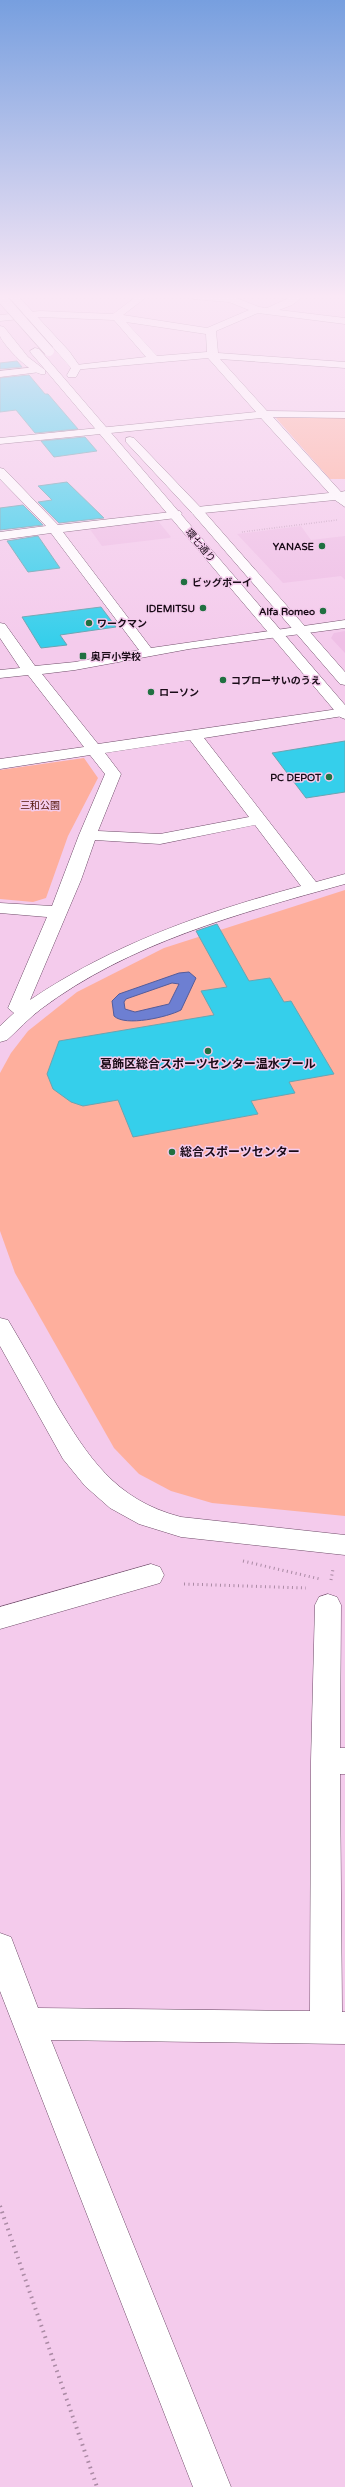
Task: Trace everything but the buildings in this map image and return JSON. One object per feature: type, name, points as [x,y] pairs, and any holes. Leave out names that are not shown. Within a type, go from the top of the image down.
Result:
[{"type":"street","name":"環七通り","points":[[87,412],[176,514],[344,713]]},
{"type":"street","points":[[0,441],[264,414],[345,415]]},
{"type":"street","points":[[264,414],[343,498]]},
{"type":"street","name":"環七通り","points":[[109,416],[196,511],[345,681]]},
{"type":"street","points":[[0,472],[54,529],[148,653]]},
{"type":"street","points":[[196,511],[343,498]]},
{"type":"street","points":[[0,536],[176,514]]},
{"type":"street","points":[[0,674],[32,671],[275,633],[345,624]]},
{"type":"street","points":[[0,627],[22,661],[32,671],[113,774],[87,835],[72,880],[14,1009],[0,1036]]},
{"type":"street","points":[[0,764],[344,713]]},
{"type":"street","points":[[194,735],[258,820],[312,888]]},
{"type":"street","points":[[87,835],[160,839],[258,820]]},
{"type":"street","points":[[14,1009],[114,958],[203,922],[345,879]]},
{"type":"street","points":[[0,908],[57,912]]},
{"type":"street","points":[[0,1326],[72,1452],[85,1471],[118,1501],[138,1513],[181,1527],[345,1545]]},
{"type":"street","points":[[0,1618],[151,1575]]},
{"type":"street","points":[[28,2024],[336,2028],[335,1761],[320,1597]]},
{"type":"street","points":[[0,1948],[28,2024],[212,2487]]},
{"type":"path","points":[[238,532],[337,520]]},
{"type":"path","points":[[184,1584],[320,1597]]},
{"type":"path","points":[[0,2206],[97,2487]]},
{"type":"shaded area","points":[[154,520],[158,521],[171,537],[102,546],[89,528]]},
{"type":"shaded area","points":[[301,526],[311,540],[345,536],[345,580],[341,576],[283,583],[237,534]]},
{"type":"shaded area","points":[[345,631],[345,653],[331,638],[334,633]]},
{"type":"green space","points":[[345,417],[345,479],[330,479],[276,418]]},
{"type":"green space","name":"三和公園","points":[[84,758],[98,778],[68,836],[46,898],[33,902],[0,899],[0,770]]},
{"type":"green space","name":"総合スポーツセンター","points":[[345,890],[345,1516],[212,1503],[171,1491],[139,1474],[114,1448],[15,1273],[0,1231],[0,1073],[11,1053],[28,1031],[77,992],[164,948]]},
{"type":"water","points":[[189,972],[196,978],[181,1010],[157,1018],[137,1021],[127,1021],[114,1016],[112,1001],[119,994],[179,973]],"holes":[[[172,983],[179,984],[169,1004],[135,1012],[125,1009],[124,1002],[126,999]]]},
{"type":"place","name":"YANASE","points":[[322,546]]},
{"type":"place","name":"ビッグボーイ","points":[[184,582]]},
{"type":"place","name":"IDEMITSU","points":[[203,608]]},
{"type":"place","name":"Alfa Romeo","points":[[323,611]]},
{"type":"place","name":"ワークマン","points":[[89,623]]},
{"type":"place","name":"奥戸小学校","points":[[83,656]]},
{"type":"place","name":"コプローサいのうえ","points":[[223,680]]},
{"type":"place","name":"ローソン","points":[[151,692]]},
{"type":"place","name":"PC DEPOT","points":[[329,777]]},
{"type":"place","name":"葛飾区総合スポーツセンター温水プール","points":[[208,1051]]},
{"type":"place","name":"総合スポーツセンター","points":[[172,1152]]}]
